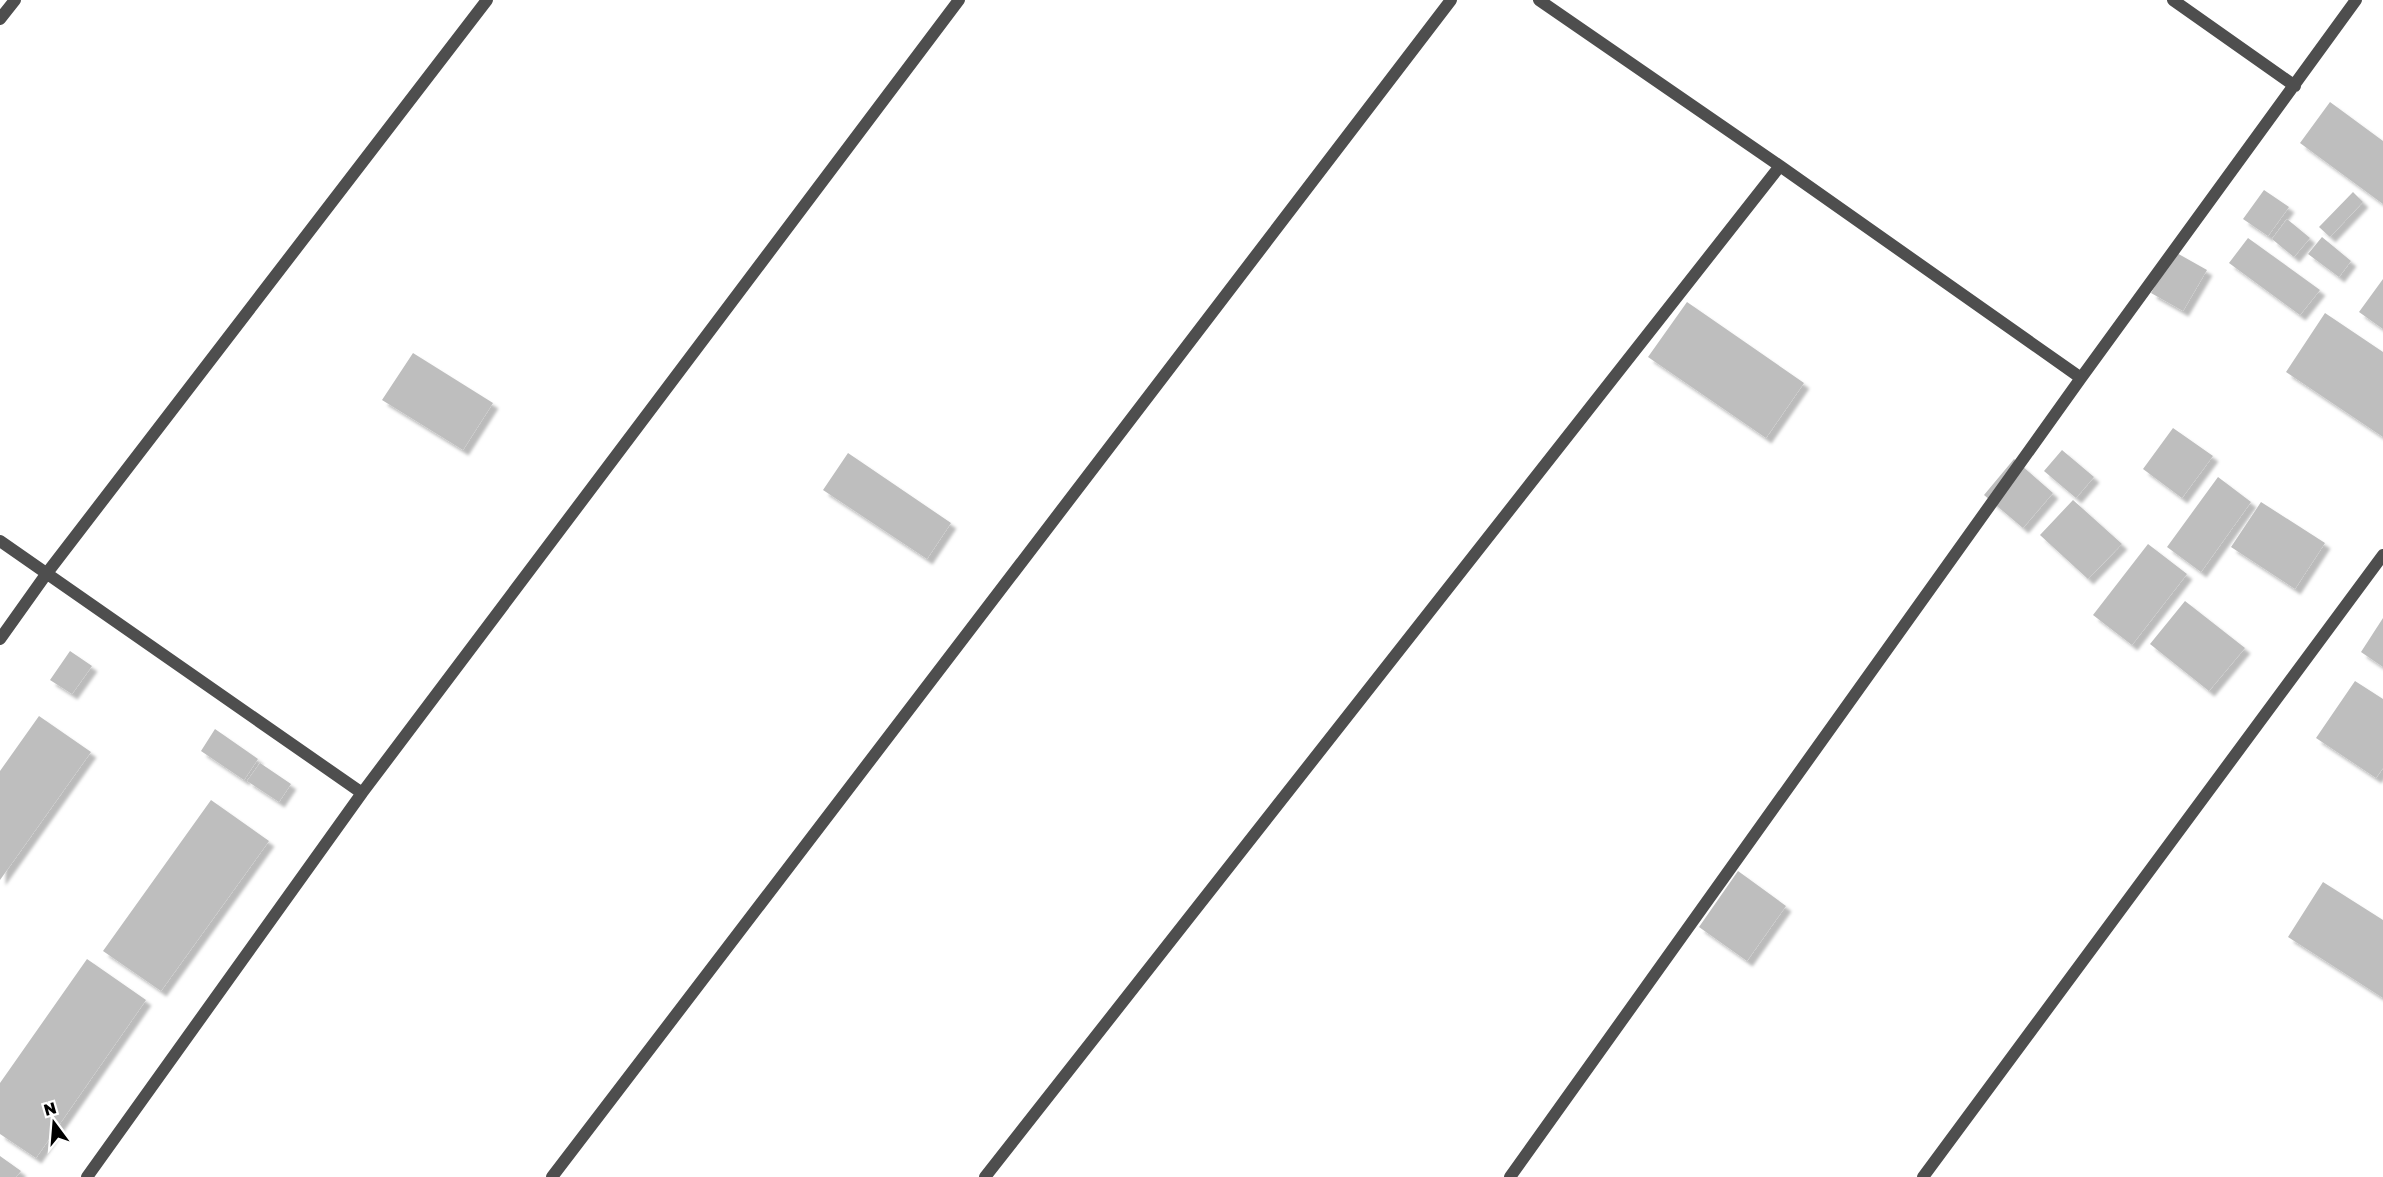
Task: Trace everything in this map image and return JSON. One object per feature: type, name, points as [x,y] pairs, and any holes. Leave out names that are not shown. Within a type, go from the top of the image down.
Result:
[{"type":"street","points":[[0,19],[15,0]]},
{"type":"street","points":[[0,639],[47,573],[487,0]]},
{"type":"street","points":[[87,1177],[362,793],[960,0]]},
{"type":"street","points":[[552,1177],[1451,0]]},
{"type":"street","points":[[1539,0],[2081,378]]},
{"type":"street","points":[[2173,0],[2295,86]]},
{"type":"street","points":[[1510,1177],[2081,378],[2356,0]]},
{"type":"street","points":[[985,1177],[1780,166]]},
{"type":"street","points":[[0,541],[362,793]]},
{"type":"street","points":[[1923,1177],[2383,555]]},
{"type":"building","points":[[2330,102],[2383,141],[2383,204],[2300,143]]},
{"type":"building","points":[[2264,190],[2289,207],[2268,236],[2243,219]]},
{"type":"building","points":[[2353,192],[2363,202],[2330,237],[2319,227]]},
{"type":"building","points":[[2287,219],[2310,238],[2294,257],[2272,239]]},
{"type":"building","points":[[2322,237],[2351,261],[2339,277],[2308,254]]},
{"type":"building","points":[[2248,238],[2320,290],[2300,315],[2229,263]]},
{"type":"building","points":[[2175,252],[2207,270],[2183,311],[2151,293]]},
{"type":"building","points":[[2383,279],[2383,329],[2359,312]]},
{"type":"building","points":[[1687,302],[1804,383],[1766,438],[1648,357]]},
{"type":"building","points":[[2325,313],[2383,352],[2383,437],[2286,372]]},
{"type":"building","points":[[413,353],[493,403],[463,450],[382,400]]},
{"type":"building","points":[[2173,428],[2213,456],[2182,498],[2143,469]]},
{"type":"building","points":[[2062,450],[2094,477],[2076,498],[2044,471]]},
{"type":"building","points":[[848,453],[951,523],[927,559],[823,490]]},
{"type":"building","points":[[2014,459],[2053,493],[2023,528],[1984,495]]},
{"type":"building","points":[[2218,477],[2251,502],[2201,572],[2167,547]]},
{"type":"building","points":[[2073,500],[2122,544],[2088,579],[2040,535]]},
{"type":"building","points":[[2261,502],[2325,543],[2295,589],[2231,547]]},
{"type":"building","points":[[2148,544],[2187,574],[2132,645],[2093,615]]},
{"type":"building","points":[[2185,601],[2245,648],[2209,691],[2150,644]]},
{"type":"building","points":[[2383,618],[2383,667],[2361,652]]},
{"type":"building","points":[[70,651],[92,666],[72,694],[50,680]]},
{"type":"building","points":[[2355,681],[2383,699],[2383,768],[2376,778],[2316,738]]},
{"type":"building","points":[[39,716],[91,752],[0,880],[0,771]]},
{"type":"building","points":[[215,729],[258,759],[244,780],[201,751]]},
{"type":"building","points":[[260,763],[291,784],[279,802],[247,781]]},
{"type":"building","points":[[211,800],[269,841],[161,991],[103,951]]},
{"type":"building","points":[[1738,871],[1786,906],[1747,961],[1699,927]]},
{"type":"building","points":[[2323,882],[2383,920],[2383,998],[2288,937]]},
{"type":"building","points":[[87,959],[146,1000],[36,1158],[0,1134],[0,1083]]},
{"type":"building","points":[[0,1156],[21,1171],[16,1177],[0,1177]]}]
